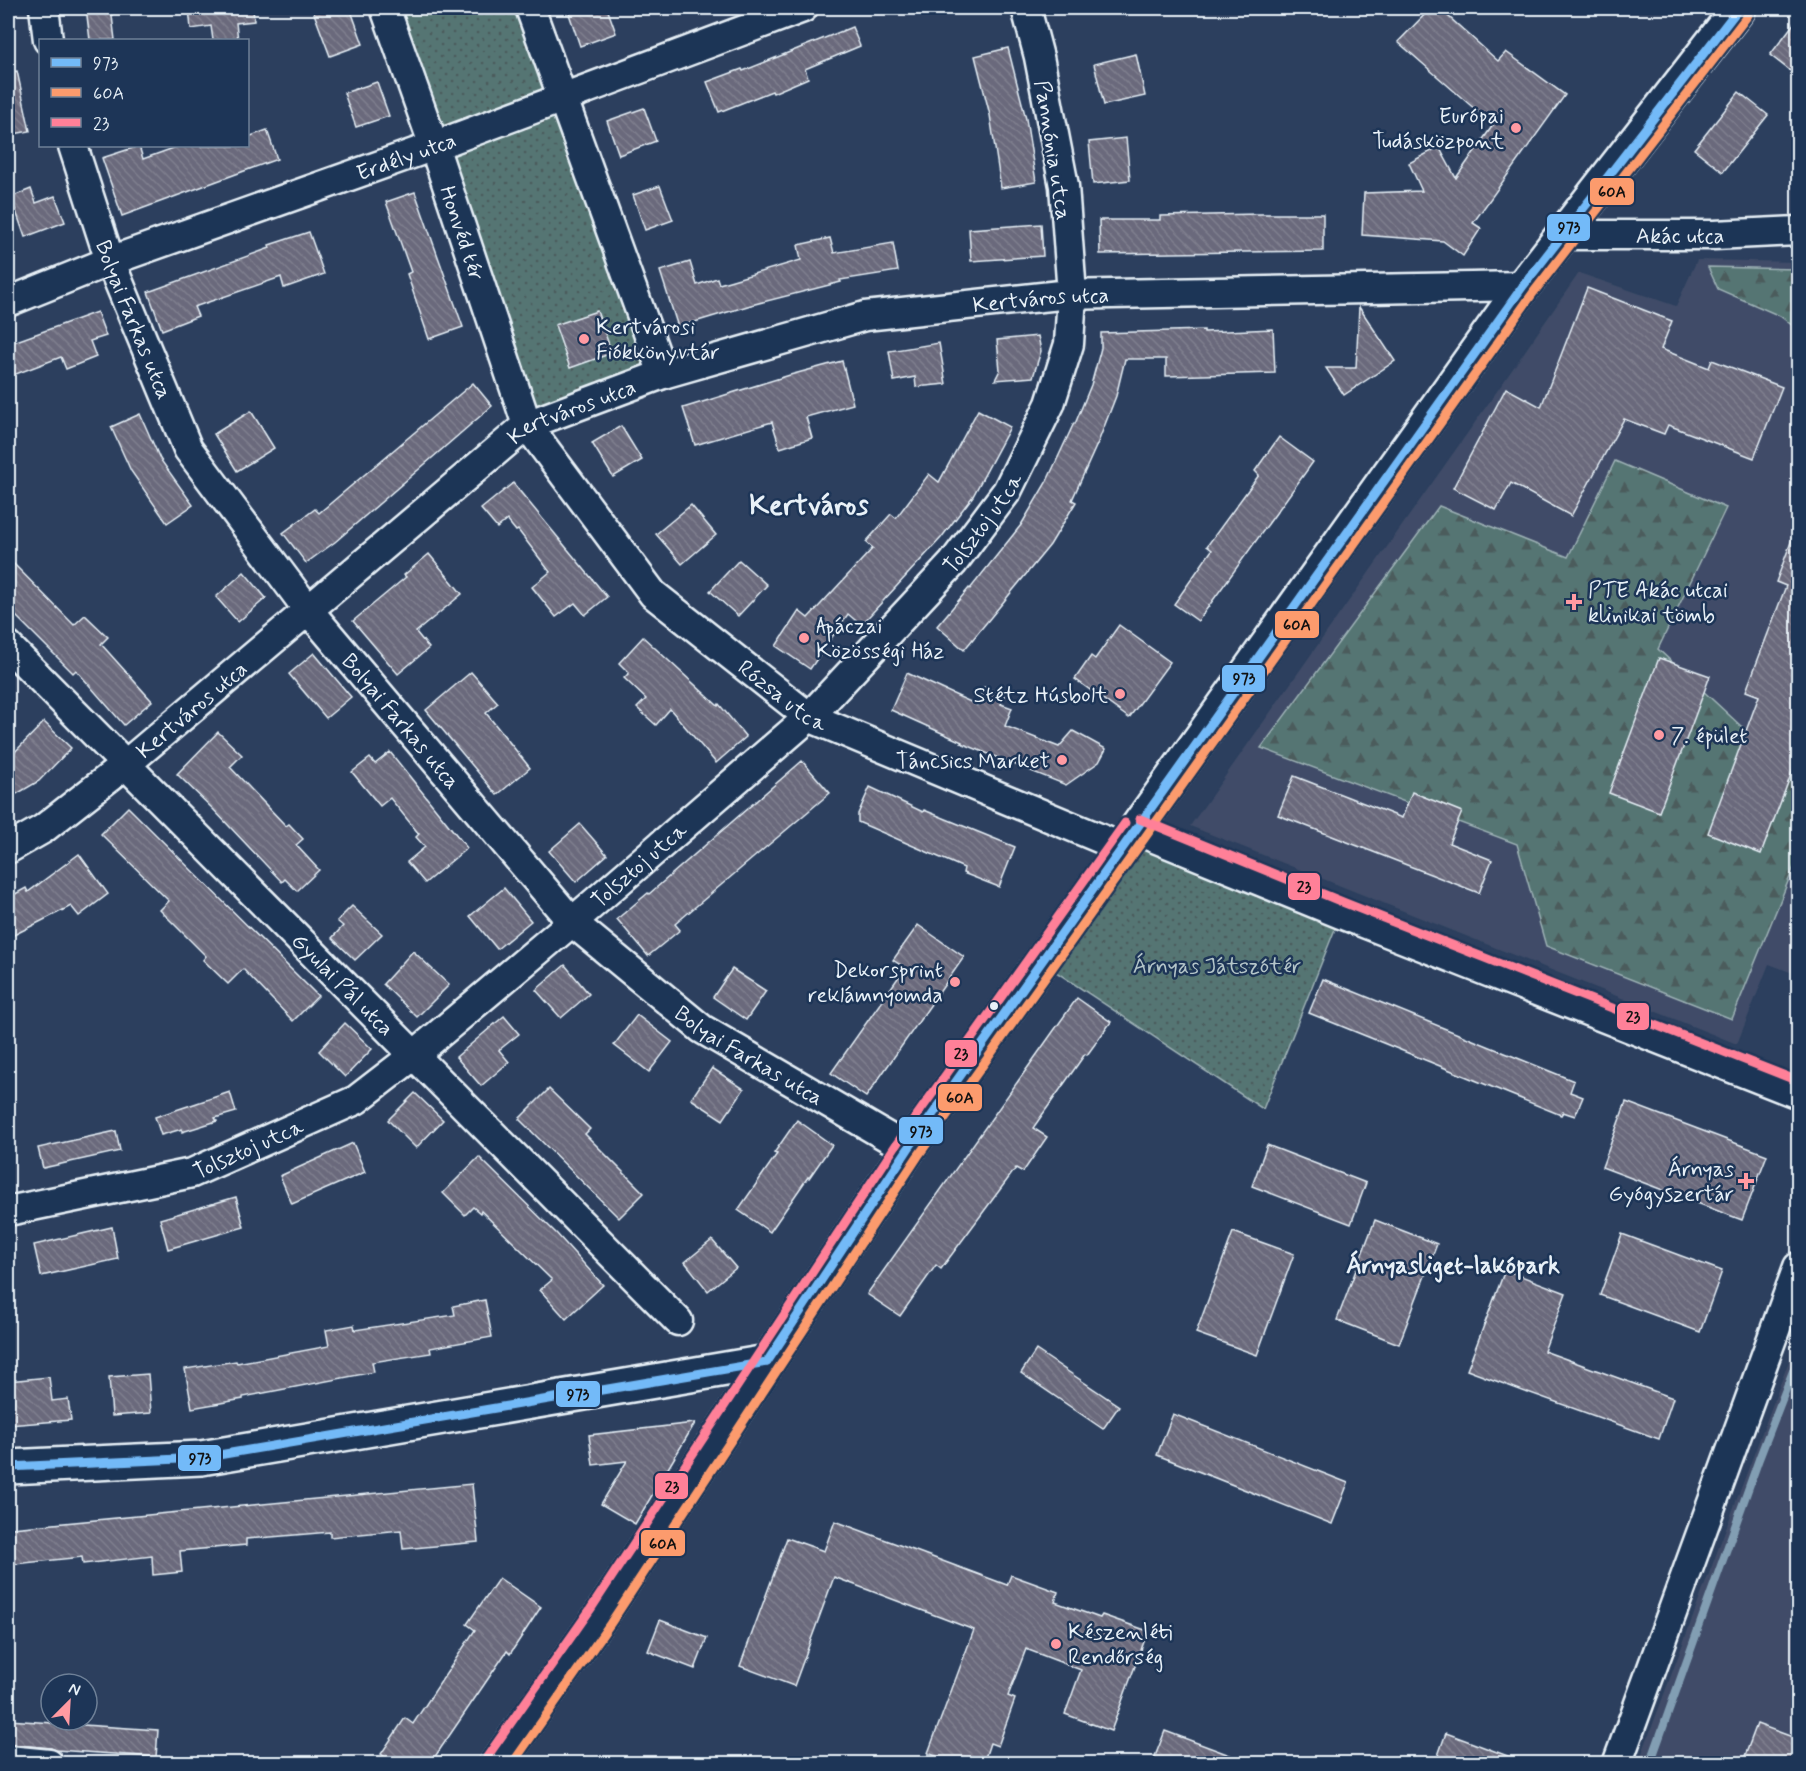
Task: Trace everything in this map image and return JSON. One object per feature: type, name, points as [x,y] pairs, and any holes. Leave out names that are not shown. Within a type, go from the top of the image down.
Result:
[{"type":"street","points":[[44,8],[48,39]]},
{"type":"street","name":"Honvéd tér","points":[[386,8],[527,425]]},
{"type":"street","points":[[530,8],[663,374]]},
{"type":"street","name":"Erdély utca","points":[[8,302],[110,261],[434,146],[803,8]]},
{"type":"street","name":"Pannónia utca","points":[[1026,8],[1039,57],[1064,186],[1072,294]]},
{"type":"street","points":[[497,1764],[600,1617],[908,1149],[1523,286],[1739,8]]},
{"type":"street","name":"Bolyai Farkas utca","points":[[73,147],[110,261],[188,449],[309,610],[572,922],[702,1029],[908,1149]]},
{"type":"street","name":"Akác utca","points":[[1562,235],[1714,235],[1798,231]]},
{"type":"street","name":"Kertváros utca","points":[[8,849],[43,829],[125,765],[527,425],[663,374],[865,316],[1072,294],[1523,286]]},
{"type":"street","name":"Tolsztoj utca","points":[[8,1210],[192,1173],[356,1100],[413,1056],[572,922],[809,717],[953,563],[1007,491],[1050,404],[1069,344],[1072,294]]},
{"type":"street","name":"Rózsa utca","points":[[527,425],[653,594],[809,717],[1129,839],[1370,917],[1798,1094]]},
{"type":"street","name":"Gyulai Pál utca","points":[[8,646],[678,1321]]},
{"type":"street","points":[[1617,1764],[1798,1267]]},
{"type":"street","points":[[8,1467],[201,1458],[767,1362]]},
{"type":"street","points":[[8,1760],[49,1764]]},
{"type":"shaded area","name":"PTE Akác utcai klinikai tömb","points":[[1697,260],[1798,262],[1798,975],[1769,964],[1737,1044],[1190,826],[1579,273],[1676,306]]},
{"type":"shaded area","points":[[1798,1337],[1798,1763],[1638,1764],[1720,1544]]},
{"type":"green space","points":[[385,8],[530,8],[663,374],[527,425]]},
{"type":"green space","points":[[1708,267],[1798,269],[1798,330],[1780,316],[1718,289]]},
{"type":"green space","points":[[1615,461],[1726,508],[1658,649],[1798,779],[1798,857],[1732,1019],[1546,946],[1517,844],[1261,748],[1439,506],[1568,557]]},
{"type":"green space","name":"Árnyas Játszótér","points":[[1135,830],[1341,914],[1263,1109],[1041,962]]},
{"type":"building","points":[[86,8],[111,8],[115,39],[90,39]]},
{"type":"building","points":[[189,8],[253,8],[254,21],[236,23],[238,39],[213,39],[211,26],[191,29]]},
{"type":"building","points":[[312,8],[350,8],[363,44],[330,56]]},
{"type":"building","points":[[567,8],[607,8],[616,33],[580,46]]},
{"type":"building","name":"Európai Tudásközpont","points":[[1431,8],[1439,8],[1498,61],[1506,52],[1565,95],[1473,223],[1481,228],[1463,256],[1443,241],[1362,235],[1364,193],[1422,191],[1409,163],[1439,147],[1456,178],[1493,125],[1398,42]]},
{"type":"building","points":[[1798,18],[1798,77],[1770,55]]},
{"type":"building","points":[[852,27],[860,46],[805,69],[808,78],[719,112],[707,82],[742,69],[743,71]]},
{"type":"building","points":[[1008,48],[1026,119],[1036,182],[1001,188],[990,115],[975,56]]},
{"type":"building","points":[[1136,54],[1145,96],[1104,105],[1094,64]]},
{"type":"building","points":[[17,71],[30,131],[8,135],[8,72]]},
{"type":"building","points":[[377,82],[389,116],[356,127],[344,93]]},
{"type":"building","points":[[1739,92],[1768,115],[1723,172],[1694,149]]},
{"type":"building","points":[[644,108],[656,141],[619,155],[607,121]]},
{"type":"building","points":[[267,130],[277,159],[122,216],[102,158],[136,147],[139,147],[143,159],[176,147],[249,147],[249,137]]},
{"type":"building","points":[[1126,138],[1130,180],[1093,184],[1089,142]]},
{"type":"building","points":[[660,186],[673,220],[645,230],[633,195]]},
{"type":"building","points":[[31,189],[36,203],[55,196],[65,222],[25,237],[11,197]]},
{"type":"building","points":[[415,192],[463,327],[429,339],[407,274],[411,272],[386,202]]},
{"type":"building","points":[[1323,214],[1323,251],[1100,254],[1099,220],[1160,220],[1160,216]]},
{"type":"building","points":[[1041,224],[1043,256],[971,261],[969,229]]},
{"type":"building","points":[[309,232],[324,274],[284,288],[281,277],[194,307],[198,316],[162,330],[148,292]]},
{"type":"building","points":[[830,238],[834,253],[893,243],[898,271],[840,280],[841,282],[678,327],[660,271],[690,262],[697,285],[717,278],[719,284],[801,260],[798,245]]},
{"type":"building","points":[[1587,288],[1672,321],[1661,349],[1709,368],[1712,360],[1782,387],[1754,458],[1668,425],[1664,434],[1624,419],[1571,516],[1511,483],[1496,510],[1453,488],[1506,388],[1541,407]]},
{"type":"building","points":[[1359,307],[1395,361],[1344,395],[1326,368],[1356,368]]},
{"type":"building","name":"Kertvárosi Fiókkönyvtár","points":[[597,311],[612,353],[570,368],[555,325]]},
{"type":"building","points":[[97,312],[106,336],[90,341],[96,357],[66,369],[61,357],[8,377],[8,344]]},
{"type":"building","points":[[1273,329],[1275,373],[1166,376],[1166,359],[1125,359],[1116,396],[1072,500],[1076,502],[1050,545],[964,650],[937,626],[1021,525],[1047,481],[1091,385],[1101,348],[1101,333]]},
{"type":"building","points":[[1038,336],[1041,351],[1033,377],[995,380],[1000,370],[997,340]]},
{"type":"building","points":[[939,343],[946,384],[916,387],[915,377],[894,381],[889,351]]},
{"type":"building","points":[[842,361],[853,404],[806,417],[812,438],[780,448],[772,422],[695,445],[683,408]]},
{"type":"building","points":[[473,383],[492,406],[335,542],[306,563],[283,533],[315,509],[319,513]]},
{"type":"building","points":[[978,410],[1010,427],[973,496],[941,538],[861,625],[848,614],[810,669],[776,646],[799,611],[808,618],[873,548],[866,542],[891,514],[896,518],[929,474],[939,482]]},
{"type":"building","points":[[251,411],[274,448],[237,471],[214,434]]},
{"type":"building","points":[[140,414],[160,459],[193,505],[167,523],[131,471],[111,427]]},
{"type":"building","points":[[621,426],[642,460],[613,477],[592,443]]},
{"type":"building","points":[[1279,437],[1313,462],[1198,621],[1174,604],[1212,550],[1207,546],[1259,475],[1255,471]]},
{"type":"building","points":[[513,483],[607,597],[585,615],[575,603],[556,617],[532,587],[550,572],[518,530],[516,531],[507,520],[497,528],[481,509]]},
{"type":"building","points":[[691,505],[716,535],[682,564],[656,534]]},
{"type":"building","points":[[1797,526],[1798,756],[1761,854],[1708,833],[1759,696],[1746,691],[1786,586],[1776,582]]},
{"type":"building","points":[[429,554],[462,594],[416,632],[429,648],[398,674],[353,621],[406,577],[404,575]]},
{"type":"building","points":[[8,558],[74,625],[85,615],[108,637],[101,644],[152,701],[124,725],[76,670],[73,673],[8,608]]},
{"type":"building","points":[[739,560],[767,585],[738,616],[710,591]]},
{"type":"building","points":[[244,572],[266,598],[238,622],[216,597]]},
{"type":"building","points":[[1119,625],[1170,662],[1129,718],[1075,679],[1091,656],[1095,659]]},
{"type":"building","points":[[643,637],[718,706],[719,704],[746,737],[716,763],[670,709],[656,725],[637,708],[646,699],[624,678],[629,673],[619,663]]},
{"type":"building","points":[[314,653],[351,697],[326,718],[289,674]]},
{"type":"building","name":"7. épület","points":[[1659,658],[1710,676],[1659,812],[1609,793]]},
{"type":"building","points":[[471,672],[498,703],[486,713],[530,768],[497,795],[426,710]]},
{"type":"building","points":[[907,673],[977,705],[984,687],[1005,696],[1001,704],[1012,708],[1005,726],[1059,747],[1073,731],[1106,749],[1099,762],[1066,785],[961,743],[891,710]]},
{"type":"building","points":[[44,722],[71,748],[39,781],[8,799],[8,759]]},
{"type":"building","points":[[218,732],[242,755],[230,767],[286,826],[289,824],[303,839],[296,845],[319,870],[297,891],[285,879],[282,882],[177,774]]},
{"type":"building","points":[[390,752],[467,848],[425,883],[407,862],[425,847],[416,837],[419,834],[390,798],[380,806],[352,772],[370,758],[375,764]]},
{"type":"building","points":[[802,761],[830,793],[675,924],[680,930],[648,956],[617,919]]},
{"type":"building","points":[[1294,776],[1402,818],[1412,792],[1462,812],[1449,843],[1492,860],[1479,893],[1278,815]]},
{"type":"building","points":[[870,787],[923,812],[924,810],[1015,847],[999,887],[963,873],[964,868],[858,822],[858,814]]},
{"type":"building","points":[[128,807],[318,996],[293,1021],[243,969],[228,984],[203,960],[206,956],[160,910],[169,901],[101,834]]},
{"type":"building","points":[[580,824],[607,855],[576,882],[549,851]]},
{"type":"building","points":[[79,854],[108,894],[79,916],[71,906],[8,938],[8,898],[26,888],[28,892]]},
{"type":"building","points":[[504,888],[531,921],[497,949],[470,916]]},
{"type":"building","points":[[352,906],[382,934],[355,960],[332,938],[343,926],[337,921]]},
{"type":"building","points":[[918,925],[964,957],[866,1097],[831,1073],[905,968],[893,960]]},
{"type":"building","points":[[413,951],[449,985],[417,1017],[383,984]]},
{"type":"building","points":[[565,965],[589,994],[561,1018],[536,990]]},
{"type":"building","points":[[732,969],[766,991],[746,1020],[713,997]]},
{"type":"building","points":[[1323,979],[1574,1081],[1570,1092],[1583,1097],[1575,1116],[1563,1112],[1561,1115],[1309,1013]]},
{"type":"building","points":[[1077,998],[1111,1022],[1087,1055],[1085,1054],[1033,1128],[1047,1137],[1023,1172],[1016,1168],[941,1269],[936,1265],[900,1316],[867,1294]]},
{"type":"building","points":[[637,1015],[672,1042],[649,1072],[614,1045]]},
{"type":"building","points":[[504,1016],[519,1034],[499,1050],[509,1062],[481,1086],[456,1057]]},
{"type":"building","points":[[345,1023],[372,1049],[345,1077],[319,1051]]},
{"type":"building","points":[[712,1068],[744,1089],[723,1120],[691,1099]]},
{"type":"building","points":[[549,1089],[590,1129],[585,1134],[644,1193],[619,1218],[519,1119]]},
{"type":"building","points":[[230,1092],[236,1112],[215,1118],[217,1121],[182,1132],[182,1129],[161,1135],[155,1117]]},
{"type":"building","points":[[415,1093],[443,1120],[416,1148],[388,1120]]},
{"type":"building","points":[[1626,1102],[1767,1155],[1742,1220],[1602,1167]]},
{"type":"building","points":[[797,1120],[832,1145],[770,1232],[738,1210],[777,1154],[774,1153]]},
{"type":"building","points":[[116,1131],[120,1151],[43,1168],[38,1148]]},
{"type":"building","points":[[353,1143],[365,1172],[292,1204],[280,1176]]},
{"type":"building","points":[[1267,1145],[1366,1183],[1351,1224],[1252,1186]]},
{"type":"building","points":[[479,1157],[557,1234],[603,1285],[566,1319],[540,1290],[552,1280],[481,1211],[480,1213],[473,1207],[465,1215],[443,1193]]},
{"type":"building","points":[[236,1197],[244,1227],[168,1249],[160,1219]]},
{"type":"building","points":[[1375,1220],[1437,1244],[1399,1344],[1337,1320]]},
{"type":"building","points":[[112,1227],[118,1259],[41,1276],[34,1245]]},
{"type":"building","points":[[1233,1232],[1294,1254],[1257,1355],[1196,1333]]},
{"type":"building","points":[[1622,1234],[1722,1271],[1700,1332],[1600,1295]]},
{"type":"building","points":[[712,1240],[736,1268],[708,1291],[685,1262]]},
{"type":"building","points":[[1505,1270],[1566,1293],[1544,1351],[1673,1398],[1659,1439],[1467,1370]]},
{"type":"building","points":[[485,1300],[492,1337],[430,1348],[431,1353],[372,1362],[374,1372],[192,1408],[185,1369],[236,1361],[237,1363],[329,1346],[326,1330],[354,1325],[355,1330],[455,1315],[453,1306]]},
{"type":"building","points":[[1036,1350],[1119,1406],[1103,1429],[1021,1373]]},
{"type":"building","points":[[148,1374],[151,1413],[112,1416],[109,1377]]},
{"type":"building","points":[[49,1377],[52,1401],[68,1399],[71,1420],[8,1425],[8,1381]]},
{"type":"building","points":[[1173,1414],[1348,1483],[1332,1524],[1157,1455]]},
{"type":"building","points":[[695,1423],[635,1524],[601,1504],[627,1461],[593,1465],[589,1435]]},
{"type":"building","points":[[472,1484],[478,1542],[403,1549],[401,1530],[330,1537],[330,1532],[246,1539],[246,1545],[180,1551],[182,1572],[153,1575],[152,1556],[83,1564],[82,1557],[15,1564],[12,1528]]},
{"type":"building","name":"Készenléti Rendőrség","points":[[835,1521],[1007,1585],[1011,1575],[1058,1592],[1055,1602],[1100,1618],[1102,1615],[1148,1631],[1111,1731],[1065,1714],[1081,1670],[1026,1649],[1008,1696],[1015,1699],[998,1746],[990,1743],[983,1764],[956,1764],[928,1753],[974,1630],[834,1577],[794,1686],[740,1666],[787,1538],[824,1551]]},
{"type":"building","points":[[499,1578],[541,1607],[510,1654],[507,1651],[430,1764],[395,1764],[381,1754],[405,1718],[413,1724],[475,1630],[467,1624]]},
{"type":"building","points":[[660,1620],[707,1638],[695,1669],[648,1651]]},
{"type":"building","points":[[8,1720],[39,1722],[39,1732],[99,1732],[99,1726],[158,1730],[156,1757],[8,1744]]},
{"type":"building","points":[[1757,1724],[1798,1739],[1798,1764],[1742,1764]]},
{"type":"building","points":[[1165,1731],[1246,1761],[1246,1764],[1152,1764]]},
{"type":"building","points":[[1446,1733],[1521,1761],[1520,1764],[1435,1764]]},
{"type":"waterway","points":[[1650,1764],[1759,1459],[1798,1358]]},
{"type":"transit line","name":"973","points":[[767,1362],[908,1149],[1523,286],[1739,8]]},
{"type":"transit line","name":"60A","points":[[512,1764],[610,1624],[918,1156],[1533,293],[1748,15]]},
{"type":"transit line","name":"23","points":[[1140,819],[1345,903],[1798,1081]]},
{"type":"transit line","name":"23","points":[[487,1757],[590,1610],[898,1142],[1125,823]]},
{"type":"transit line","name":"973","points":[[8,1467],[201,1458],[767,1362]]},
{"type":"place","name":"Európai Tudásközpont","points":[[1516,128]]},
{"type":"place","name":"Kertvárosi Fiókkönyvtár","points":[[584,339]]},
{"type":"place","name":"PTE Akác utcai klinikai tömb","points":[[1574,602]]},
{"type":"place","name":"Apáczai Közösségi Ház","points":[[804,638]]},
{"type":"place","name":"Stétz Húsbolt","points":[[1120,694]]},
{"type":"place","name":"7. épület","points":[[1659,735]]},
{"type":"place","name":"Táncsics Market","points":[[1062,760]]},
{"type":"place","name":"Dekorsprint reklámnyomda","points":[[955,982]]},
{"type":"place","name":"Árnyas Gyógyszertár","points":[[1746,1181]]},
{"type":"place","name":"Készenléti Rendőrség","points":[[1056,1644]]},
{"type":"district","name":"Kertváros","points":[[809,504]]},
{"type":"district","name":"Árnyasliget-lakópark","points":[[1453,1265]]}]
